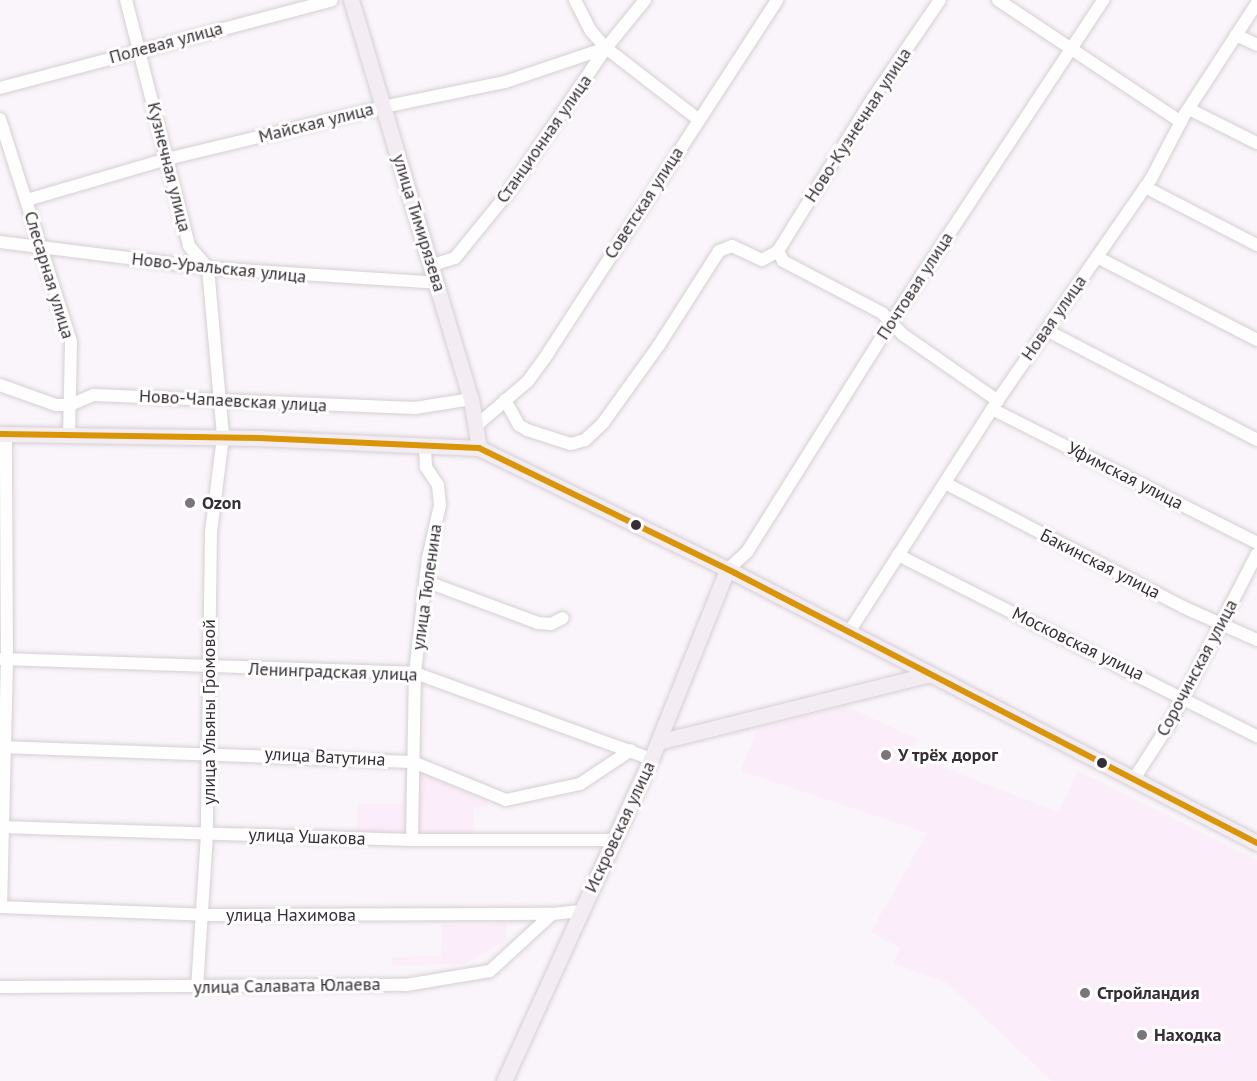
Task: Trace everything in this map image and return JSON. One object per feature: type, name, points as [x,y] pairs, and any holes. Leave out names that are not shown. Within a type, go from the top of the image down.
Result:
[{"type":"main road","name":"улица Тимирязева","points":[[351,0],[433,265],[471,399],[479,448]]},
{"type":"main road","points":[[3,434],[223,437],[479,448],[727,570],[1257,843]]},
{"type":"main road","name":"Искровская улица","points":[[504,1081],[651,759],[727,570]]},
{"type":"main road","points":[[658,742],[930,674]]},
{"type":"street","name":"Кузнечная улица","points":[[126,0],[189,246],[208,268]]},
{"type":"street","name":"Полевая улица","points":[[0,88],[139,49],[332,0]]},
{"type":"street","points":[[575,0],[591,32],[606,48],[698,119]]},
{"type":"street","name":"Станционная улица","points":[[433,265],[455,258],[507,194],[606,48],[645,0]]},
{"type":"street","name":"Советская улица","points":[[477,425],[528,381],[548,353],[777,0]]},
{"type":"street","name":"Ново-Кузнечная улица","points":[[778,251],[871,101],[940,0]]},
{"type":"street","points":[[998,0],[1181,122]]},
{"type":"street","name":"Почтовая улица","points":[[727,570],[747,552],[891,322],[1103,0]]},
{"type":"street","name":"Новая улица","points":[[849,632],[995,405],[1145,187],[1181,122],[1257,3]]},
{"type":"street","points":[[1236,35],[1257,45]]},
{"type":"street","name":"Майская улица","points":[[27,200],[167,159],[383,106],[505,82],[606,48]]},
{"type":"street","points":[[1189,109],[1257,143]]},
{"type":"street","name":"Слесарная улица","points":[[0,119],[70,342],[69,435]]},
{"type":"street","points":[[1145,187],[1257,245]]},
{"type":"street","name":"Ново-Уральская улица","points":[[0,242],[208,268],[409,284],[438,283]]},
{"type":"street","points":[[505,399],[519,425],[527,430],[570,444],[585,440],[603,423],[659,345],[719,251],[732,246],[762,260],[778,251]]},
{"type":"street","name":"Уфимская улица","points":[[778,251],[783,261],[882,313],[902,334],[995,405],[1257,543]]},
{"type":"street","points":[[1097,257],[1257,339]]},
{"type":"street","points":[[208,268],[223,437]]},
{"type":"street","points":[[1046,330],[1257,440]]},
{"type":"street","name":"Ново-Чапаевская улица","points":[[0,385],[56,405],[70,405],[94,395],[415,408],[471,399]]},
{"type":"street","points":[[1,907],[4,659],[3,434]]},
{"type":"street","name":"улица Ульяны Громовой","points":[[197,987],[205,915],[210,751],[208,668],[211,532],[223,437]]},
{"type":"street","name":"улица Тюленина","points":[[412,840],[415,673],[425,581],[440,505],[438,485],[426,466],[424,445]]},
{"type":"street","name":"Бакинская улица","points":[[945,483],[1184,607],[1222,622],[1257,640]]},
{"type":"street","name":"Сорочинская улица","points":[[1134,779],[1184,697],[1257,554]]},
{"type":"street","name":"Московская улица","points":[[898,555],[1184,697],[1257,736]]},
{"type":"street","points":[[425,581],[538,623],[551,624],[564,618]]},
{"type":"street","name":"Ленинградская улица","points":[[4,659],[208,668],[415,673],[651,759]]},
{"type":"street","name":"улица Ватутина","points":[[2,747],[210,751],[413,762],[506,800],[580,784],[631,750]]},
{"type":"street","name":"улица Ушакова","points":[[1,827],[412,840],[613,840]]},
{"type":"street","name":"улица Нахимова","points":[[1,907],[205,915],[552,914],[581,911]]},
{"type":"street","name":"улица Салавата Юлаева","points":[[0,987],[406,985],[490,971],[552,914]]},
{"type":"shaded area","points":[[846,706],[917,739],[910,755],[1058,812],[1078,771],[1257,860],[1257,1081],[1052,1081],[947,983],[893,963],[900,948],[871,932],[927,833],[741,771],[757,730]]},
{"type":"shaded area","points":[[405,765],[487,796],[488,807],[473,808],[474,836],[357,835],[358,804],[403,804]]},
{"type":"shaded area","points":[[506,923],[506,940],[465,964],[392,965],[392,957],[441,956],[442,925]]},
{"type":"transit line","points":[[0,434],[259,438],[479,448],[735,573],[1257,843]]},
{"type":"place","name":"Ozon","points":[[190,503]]},
{"type":"place","name":"У трёх дорог","points":[[886,755]]},
{"type":"place","name":"Стройландия","points":[[1085,993]]},
{"type":"place","name":"Находка","points":[[1142,1035]]}]
